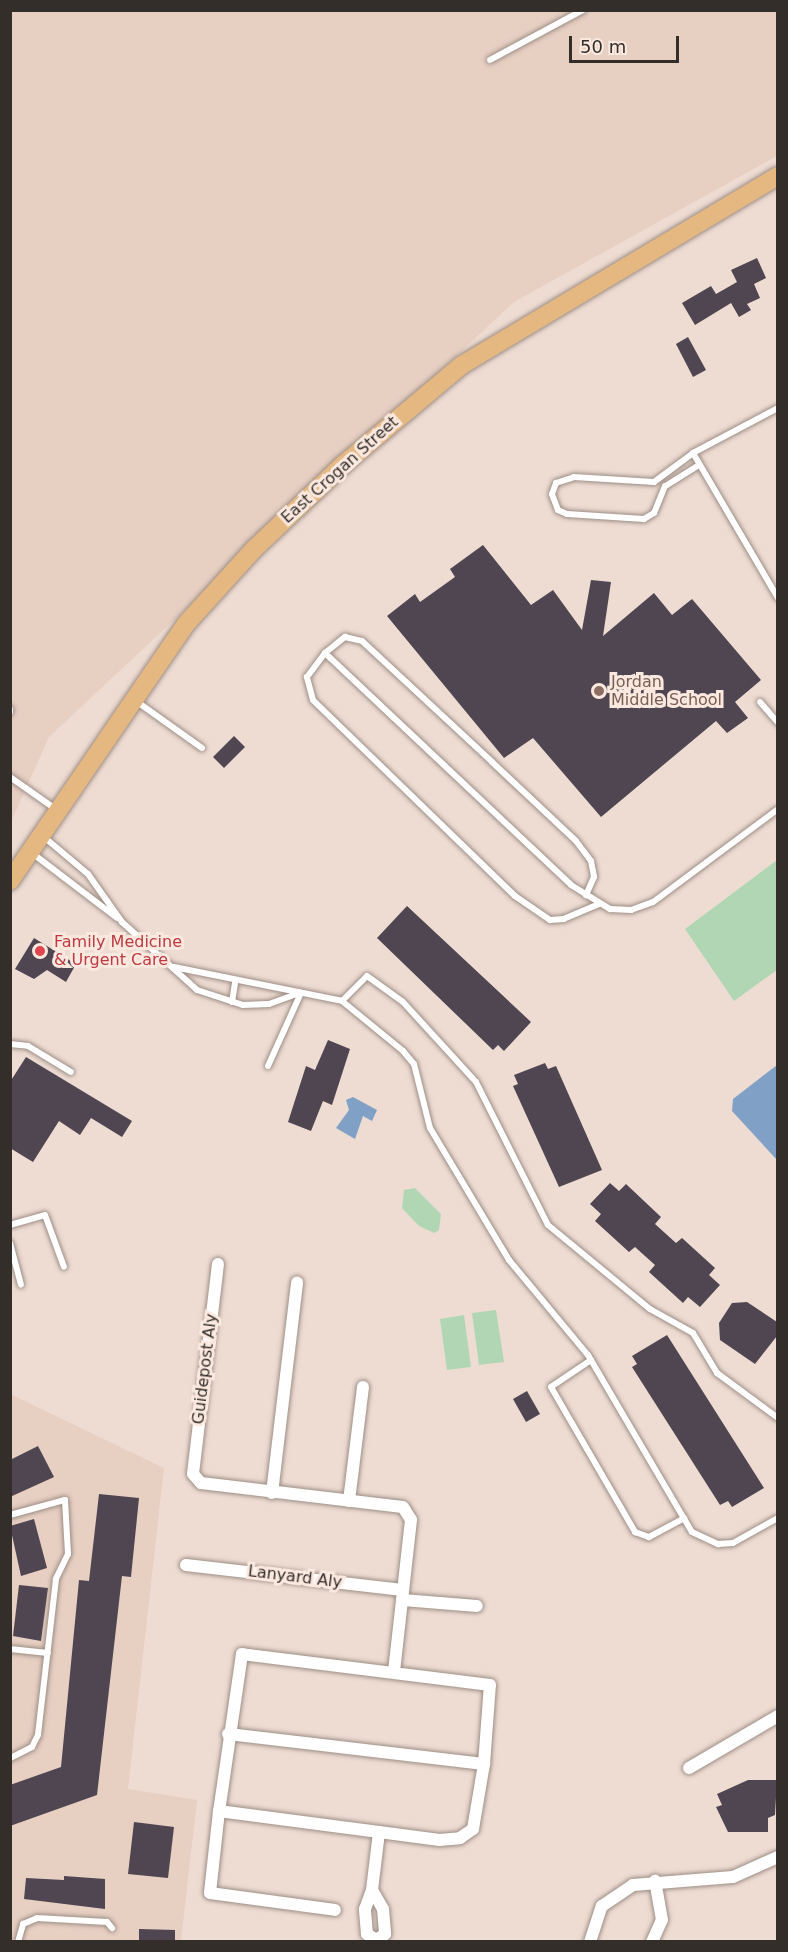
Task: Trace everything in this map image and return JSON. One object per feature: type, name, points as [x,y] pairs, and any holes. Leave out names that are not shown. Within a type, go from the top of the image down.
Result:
[{"type":"main road","name":"East Crogan Street","points":[[10,880],[186,624],[254,549],[344,464],[462,364],[777,176]]},
{"type":"street","name":"Guidepost Aly","points":[[218,1264],[193,1474],[201,1483],[272,1493]]},
{"type":"street","points":[[297,1282],[272,1493],[403,1507],[411,1520],[394,1672]]},
{"type":"street","points":[[349,1501],[363,1387]]},
{"type":"street","name":"Lanyard Aly","points":[[186,1565],[477,1606]]},
{"type":"street","points":[[219,1811],[379,1832],[460,1838],[473,1829],[484,1764],[490,1685],[242,1654],[228,1734],[219,1811],[210,1893],[335,1910]]},
{"type":"street","points":[[689,1768],[777,1716]]},
{"type":"street","points":[[228,1734],[484,1764]]},
{"type":"street","points":[[372,1890],[383,1909],[385,1934],[376,1941],[367,1934],[365,1909],[372,1890],[379,1832]]},
{"type":"street","points":[[590,1941],[602,1906],[633,1885],[655,1881],[733,1877],[777,1857]]},
{"type":"street","points":[[652,1941],[662,1920],[655,1881]]},
{"type":"lane","points":[[490,60],[583,10]]},
{"type":"lane","points":[[699,465],[665,486],[654,513],[644,519],[567,514],[554,502],[552,494],[562,478],[654,482],[693,453],[777,408]]},
{"type":"lane","points":[[693,453],[777,598]]},
{"type":"lane","points":[[586,895],[594,877],[591,861],[576,841],[362,641],[345,637],[325,653],[307,678],[313,700],[515,896],[550,920],[564,919],[599,904]]},
{"type":"lane","points":[[325,653],[586,895],[599,904],[630,910],[653,903],[777,809]]},
{"type":"lane","points":[[134,699],[202,748]]},
{"type":"lane","points":[[760,702],[777,723]]},
{"type":"lane","points":[[10,777],[57,810]]},
{"type":"lane","points":[[41,835],[96,883],[122,922]]},
{"type":"lane","points":[[30,851],[122,922],[197,990],[232,1002],[269,1004],[301,993]]},
{"type":"lane","points":[[174,968],[235,982],[342,1001],[376,1025],[414,1064],[430,1128],[509,1260],[591,1360],[692,1532],[718,1544],[734,1543],[777,1518]]},
{"type":"lane","points":[[342,1001],[367,976],[403,1002],[476,1082],[548,1225],[650,1308],[693,1333],[717,1373],[777,1418]]},
{"type":"lane","points":[[232,1002],[235,982]]},
{"type":"lane","points":[[268,1066],[301,993]]},
{"type":"lane","points":[[10,1044],[28,1046],[71,1072]]},
{"type":"lane","points":[[10,1225],[45,1215],[64,1267]]},
{"type":"lane","points":[[10,1242],[21,1284]]},
{"type":"lane","points":[[591,1360],[551,1388],[635,1532],[649,1537],[684,1518]]},
{"type":"lane","points":[[10,1515],[65,1500],[68,1554],[56,1579],[38,1735],[32,1747],[10,1758]]},
{"type":"lane","points":[[10,1649],[48,1653]]},
{"type":"lane","points":[[18,1941],[23,1924],[36,1918],[107,1922],[112,1928]]},
{"type":"shaded area","points":[[11,11],[777,11],[777,156],[514,302],[49,737],[11,822]]},
{"type":"shaded area","points":[[10,1394],[164,1468],[128,1789],[197,1800],[181,1941],[11,1941]]},
{"type":"green space","points":[[777,860],[777,970],[734,1001],[685,929]]},
{"type":"green space","points":[[415,1188],[441,1214],[439,1230],[434,1233],[419,1226],[402,1208],[404,1190]]},
{"type":"green space","points":[[496,1310],[504,1362],[479,1365],[472,1313]]},
{"type":"green space","points":[[464,1315],[471,1367],[447,1370],[440,1319]]},
{"type":"water","points":[[777,1065],[777,1160],[732,1111],[733,1099]]},
{"type":"water","points":[[353,1097],[377,1110],[372,1121],[363,1116],[355,1139],[336,1128],[349,1110],[346,1100]]},
{"type":"building","points":[[757,258],[766,278],[754,284],[760,298],[747,304],[751,310],[739,317],[731,303],[695,325],[682,303],[711,286],[716,294],[737,282],[731,270]]},
{"type":"building","points":[[688,337],[706,370],[693,377],[676,344]]},
{"type":"building","name":"Jordan Middle School","points":[[483,545],[531,605],[553,590],[582,630],[591,580],[611,582],[603,636],[654,593],[672,615],[692,599],[761,680],[735,702],[748,718],[727,733],[716,721],[601,817],[533,738],[504,758],[387,616],[415,594],[420,602],[455,577],[450,569]]},
{"type":"building","points":[[234,736],[245,747],[224,768],[213,757]]},
{"type":"building","points":[[407,906],[531,1022],[504,1051],[498,1045],[493,1050],[377,938]]},
{"type":"building","name":"Family Medicine & Urgent Care","points":[[34,938],[76,964],[66,982],[47,970],[34,979],[15,969]]},
{"type":"building","points":[[328,1040],[350,1049],[332,1105],[323,1101],[311,1131],[288,1122],[306,1066],[315,1070]]},
{"type":"building","points":[[26,1057],[132,1121],[122,1137],[91,1118],[80,1135],[59,1121],[33,1162],[10,1148],[10,1082]]},
{"type":"building","points":[[545,1063],[548,1069],[556,1066],[602,1170],[559,1187],[513,1086],[518,1084],[514,1075]]},
{"type":"building","points":[[610,1183],[619,1191],[626,1184],[661,1217],[655,1224],[676,1243],[682,1238],[715,1268],[709,1275],[720,1285],[700,1307],[688,1297],[683,1303],[649,1272],[655,1265],[635,1247],[629,1252],[595,1221],[601,1214],[590,1204]]},
{"type":"building","points":[[747,1302],[777,1322],[777,1336],[755,1364],[720,1340],[719,1323],[732,1303]]},
{"type":"building","points":[[667,1335],[764,1488],[732,1507],[728,1501],[720,1505],[632,1367],[637,1364],[632,1356]]},
{"type":"building","points":[[527,1391],[540,1414],[526,1422],[513,1399]]},
{"type":"building","points":[[38,1446],[54,1477],[10,1497],[10,1460]]},
{"type":"building","points":[[99,1494],[139,1498],[131,1577],[122,1576],[97,1795],[10,1826],[10,1785],[61,1767],[79,1580],[89,1581]]},
{"type":"building","points":[[34,1519],[47,1568],[21,1576],[10,1526]]},
{"type":"building","points":[[19,1585],[48,1588],[41,1641],[13,1636]]},
{"type":"building","points":[[748,1780],[777,1780],[775,1815],[768,1818],[768,1832],[728,1832],[716,1807],[722,1805],[717,1794]]},
{"type":"building","points":[[134,1822],[174,1827],[168,1878],[128,1874]]},
{"type":"building","points":[[64,1876],[105,1879],[105,1909],[24,1899],[26,1878],[64,1880]]},
{"type":"building","points":[[139,1929],[175,1930],[175,1941],[139,1941]]},
{"type":"place","name":"Jordan Middle School","points":[[599,691]]},
{"type":"place","name":"Family Medicine & Urgent Care","points":[[40,951]]}]
